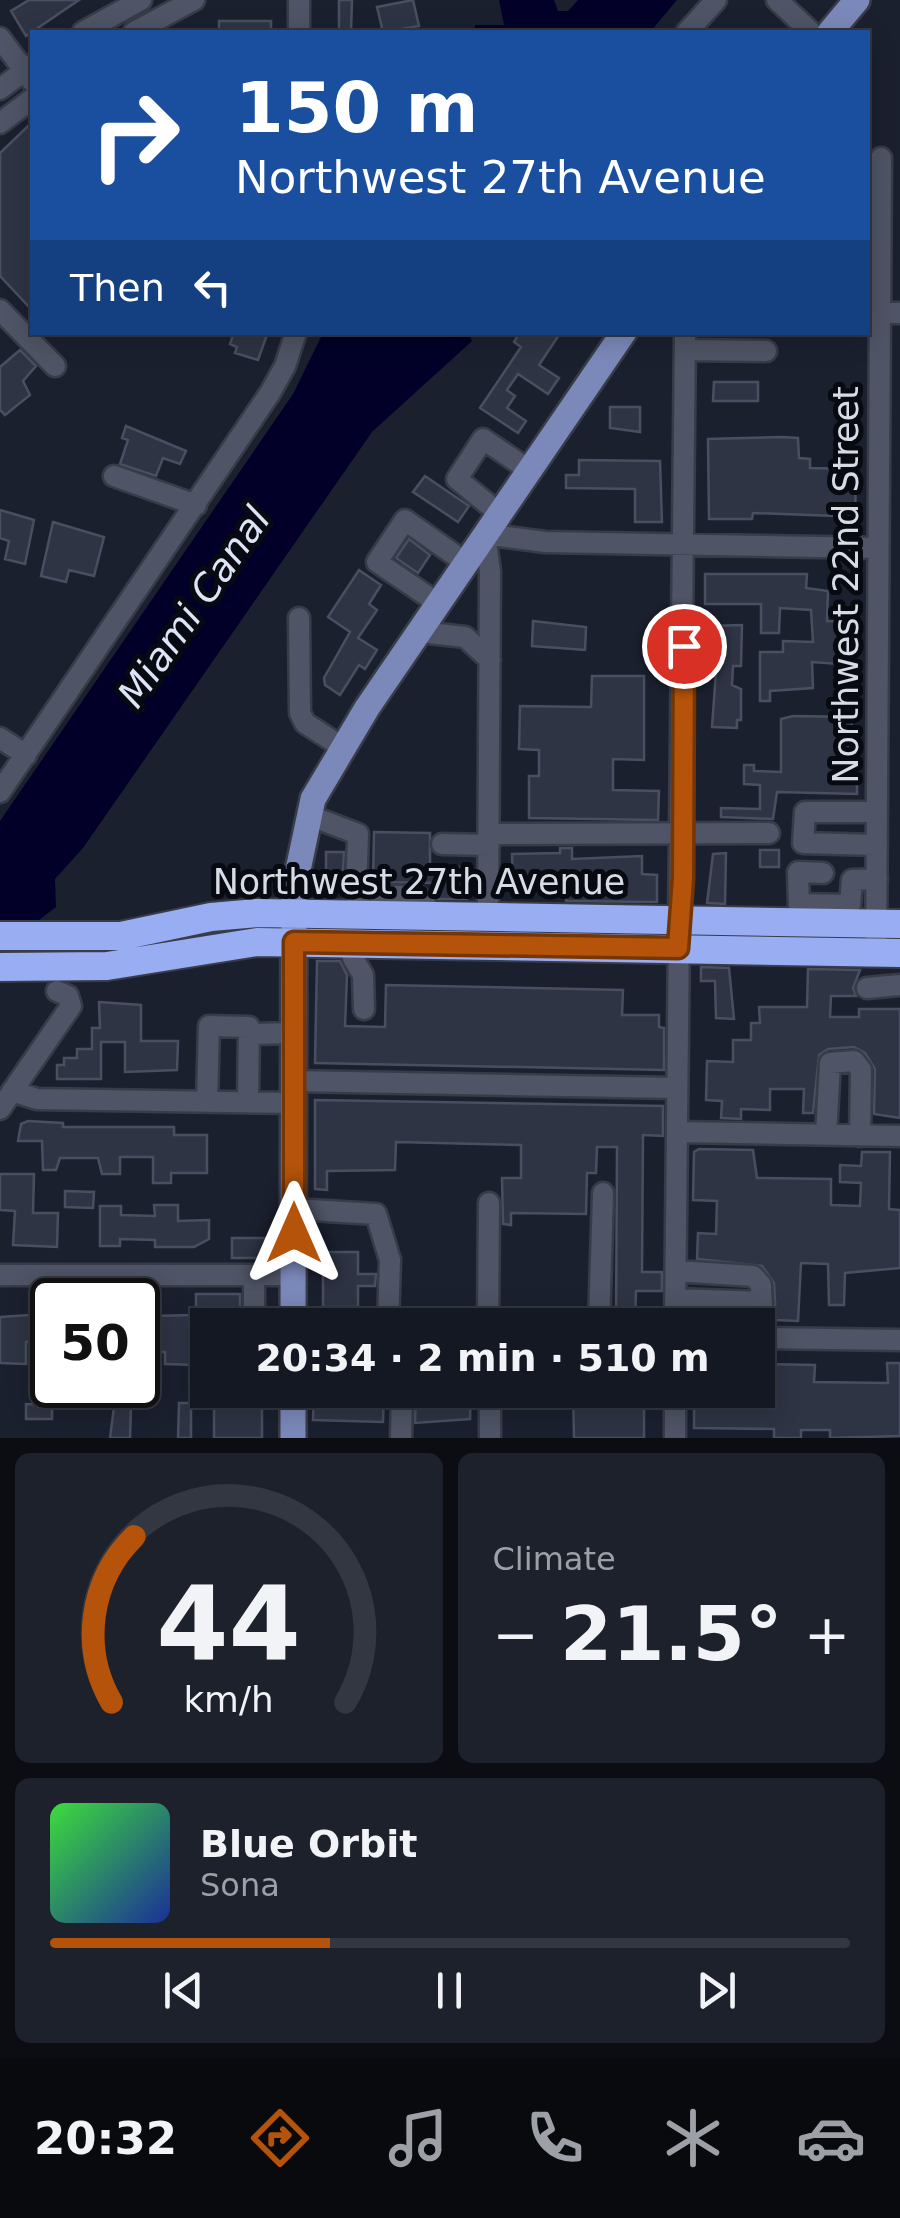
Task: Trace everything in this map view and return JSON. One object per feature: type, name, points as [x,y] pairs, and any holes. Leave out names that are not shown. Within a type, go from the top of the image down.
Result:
[{"type":"highway","name":"Northwest 27th Avenue","points":[[0,936],[120,936],[228,915],[375,905],[433,914],[488,916],[682,920],[799,913],[888,923]]},
{"type":"highway","name":"Northwest 27th Avenue","points":[[0,967],[64,980],[241,942],[888,952]]},
{"type":"main road","points":[[832,30],[857,0]]},
{"type":"main road","points":[[293,1308],[294,913],[300,849],[308,815],[342,747],[622,335]]},
{"type":"main road","points":[[293,1408],[293,1438]]},
{"type":"street","points":[[86,30],[141,0]]},
{"type":"street","points":[[299,0],[299,30]]},
{"type":"street","points":[[690,30],[716,0]]},
{"type":"street","points":[[778,0],[809,30]]},
{"type":"street","points":[[137,30],[186,2]]},
{"type":"street","points":[[0,38],[30,72],[0,89]]},
{"type":"street","points":[[0,123],[30,100]]},
{"type":"street","name":"Northwest 22nd Street","points":[[883,158],[890,313],[878,548],[877,879],[888,923],[888,952]]},
{"type":"street","points":[[0,310],[55,366]]},
{"type":"street","points":[[0,792],[196,505],[295,337]]},
{"type":"street","points":[[676,1308],[685,341],[766,351]]},
{"type":"street","points":[[529,470],[484,440],[457,479],[493,524],[545,542],[878,548]]},
{"type":"street","points":[[114,476],[196,505]]},
{"type":"street","points":[[438,604],[378,562],[405,520],[466,563]]},
{"type":"street","points":[[488,916],[493,524]]},
{"type":"street","points":[[299,618],[300,713],[305,723],[342,747]]},
{"type":"street","points":[[420,632],[465,637],[490,660]]},
{"type":"street","points":[[0,738],[26,755]]},
{"type":"street","points":[[877,812],[805,812],[802,841],[877,844]]},
{"type":"street","points":[[308,815],[358,834],[356,896],[375,905]]},
{"type":"street","points":[[442,844],[683,832],[769,833]]},
{"type":"street","points":[[836,876],[850,905],[799,913],[798,872],[877,879]]},
{"type":"street","points":[[352,943],[353,958],[364,975],[364,1009]]},
{"type":"street","points":[[6,1100],[70,1006],[64,980]]},
{"type":"street","points":[[867,988],[900,985]]},
{"type":"street","points":[[207,1101],[208,1026],[249,1027],[248,1102]]},
{"type":"street","points":[[249,1034],[293,1033]]},
{"type":"street","points":[[826,1135],[830,1062],[854,1061],[861,1070],[860,1136]]},
{"type":"street","points":[[6,1100],[248,1102],[293,1092],[677,1088]]},
{"type":"street","points":[[677,1132],[900,1136]]},
{"type":"street","points":[[600,1308],[603,1192]]},
{"type":"street","points":[[488,1308],[489,1203]]},
{"type":"street","points":[[294,1209],[376,1214],[390,1260],[389,1308]]},
{"type":"street","points":[[676,1270],[742,1272],[761,1284],[762,1308]]},
{"type":"street","points":[[0,1275],[294,1275]]},
{"type":"street","points":[[254,1276],[254,1308]]},
{"type":"street","points":[[676,1299],[762,1302]]},
{"type":"street","points":[[775,1338],[900,1340]]},
{"type":"street","points":[[400,1438],[401,1408]]},
{"type":"street","points":[[490,1408],[490,1438]]},
{"type":"street","points":[[675,1408],[676,1438]]},
{"type":"water","points":[[499,0],[554,0],[558,11],[568,11],[578,0],[677,0],[652,30],[475,30],[475,25],[504,25]]},
{"type":"water","name":"Miami Canal","points":[[322,335],[469,335],[472,341],[372,432],[83,848],[55,879],[56,907],[39,920],[0,972],[0,821],[293,394]]},
{"type":"building","points":[[29,0],[79,0],[26,36],[11,11]]},
{"type":"building","points":[[339,0],[352,0],[351,30],[339,30]]},
{"type":"building","points":[[413,0],[419,26],[383,30],[377,7]]},
{"type":"building","points":[[219,21],[271,21],[271,30],[219,30]]},
{"type":"building","points":[[28,126],[30,308],[0,276],[0,153]]},
{"type":"building","points":[[233,335],[267,335],[258,360],[235,353],[237,347],[230,344]]},
{"type":"building","points":[[518,335],[559,335],[539,365],[559,378],[548,394],[518,374],[507,390],[515,396],[507,408],[526,421],[518,433],[480,408],[521,347],[514,342]]},
{"type":"building","points":[[20,350],[36,366],[23,381],[30,395],[5,415],[0,410],[0,367]]},
{"type":"building","points":[[714,382],[758,382],[758,401],[713,401]]},
{"type":"building","points":[[610,407],[640,407],[640,432],[610,428]]},
{"type":"building","points":[[126,426],[186,451],[180,464],[163,458],[156,476],[120,464],[128,440],[122,438]]},
{"type":"building","points":[[798,438],[799,458],[810,459],[810,468],[856,469],[855,522],[836,522],[836,516],[753,513],[752,519],[709,519],[708,439]]},
{"type":"building","points":[[579,460],[660,461],[662,522],[635,522],[635,489],[566,488],[566,475],[579,475]]},
{"type":"building","points":[[425,476],[469,506],[458,522],[413,492]]},
{"type":"building","points":[[0,510],[34,520],[25,564],[5,559],[9,541],[0,538]]},
{"type":"building","points":[[53,522],[104,537],[94,576],[69,570],[66,582],[41,576]]},
{"type":"building","points":[[409,539],[430,555],[418,573],[396,558]]},
{"type":"building","points":[[359,570],[381,585],[369,604],[377,610],[358,638],[377,650],[365,669],[359,665],[340,695],[325,685],[324,678],[350,632],[328,617]]},
{"type":"building","points":[[705,574],[807,574],[806,588],[828,591],[827,621],[852,622],[852,665],[812,662],[813,688],[770,691],[770,701],[760,701],[760,652],[783,652],[783,641],[813,642],[811,610],[780,608],[779,633],[761,633],[761,604],[705,604]]},
{"type":"building","points":[[533,621],[586,627],[585,650],[532,646]]},
{"type":"building","points":[[742,625],[741,666],[733,666],[732,685],[741,689],[741,720],[737,720],[737,728],[712,727],[718,643],[708,643],[710,626]]},
{"type":"building","points":[[592,676],[644,676],[644,760],[613,759],[613,790],[659,791],[658,820],[529,818],[529,776],[539,776],[539,750],[519,749],[520,706],[591,707]]},
{"type":"building","points":[[853,717],[843,776],[857,776],[857,794],[777,792],[773,819],[721,817],[721,808],[760,809],[760,785],[744,784],[744,765],[754,765],[754,771],[781,772],[781,719]]},
{"type":"building","points":[[374,832],[430,833],[430,866],[467,867],[467,899],[438,899],[437,883],[373,882]]},
{"type":"building","points":[[560,848],[572,848],[572,859],[642,856],[642,874],[657,875],[657,902],[566,901],[567,887],[513,889],[512,854],[560,853]]},
{"type":"building","points":[[760,850],[779,850],[779,867],[760,867]]},
{"type":"building","points":[[326,852],[344,852],[342,890],[326,890]]},
{"type":"building","points":[[726,853],[725,904],[707,903],[713,854]]},
{"type":"building","points":[[317,961],[340,961],[347,975],[345,1026],[385,1027],[386,985],[623,990],[622,1015],[659,1015],[659,1027],[664,1028],[664,1070],[315,1063]]},
{"type":"building","points":[[701,967],[729,968],[734,1019],[716,1018],[715,981],[701,981]]},
{"type":"building","points":[[808,969],[860,970],[853,988],[856,996],[831,996],[830,1017],[859,1017],[859,1009],[900,1009],[900,1118],[874,1114],[875,1069],[865,1053],[854,1047],[828,1049],[819,1055],[813,1113],[803,1113],[804,1089],[770,1089],[770,1110],[741,1109],[741,1119],[721,1118],[722,1101],[706,1100],[707,1061],[733,1062],[733,1040],[751,1040],[751,1023],[760,1023],[759,1007],[807,1007]]},
{"type":"building","points":[[99,1002],[141,1005],[141,1041],[178,1041],[177,1070],[125,1072],[125,1042],[101,1042],[101,1079],[57,1079],[57,1065],[64,1065],[64,1058],[77,1058],[77,1049],[92,1049],[92,1028],[100,1028]]},
{"type":"building","points":[[315,1100],[663,1106],[663,1136],[643,1135],[642,1272],[662,1272],[662,1291],[636,1291],[635,1308],[616,1308],[617,1147],[597,1147],[596,1173],[587,1173],[586,1214],[511,1213],[511,1225],[503,1224],[502,1178],[521,1178],[521,1145],[396,1142],[395,1170],[327,1171],[327,1190],[315,1189]]},
{"type":"building","points":[[63,1123],[63,1127],[174,1127],[174,1135],[207,1135],[207,1173],[171,1173],[171,1183],[153,1183],[153,1157],[120,1157],[120,1174],[102,1174],[98,1158],[60,1158],[56,1170],[43,1170],[42,1141],[18,1141],[21,1124]]},
{"type":"building","points":[[753,1150],[757,1178],[831,1179],[831,1205],[860,1206],[861,1183],[840,1182],[840,1165],[861,1166],[862,1152],[890,1152],[889,1209],[900,1210],[900,1268],[845,1273],[844,1305],[829,1305],[828,1264],[801,1263],[798,1321],[776,1320],[774,1283],[762,1266],[697,1259],[698,1233],[716,1234],[717,1201],[693,1200],[694,1152]]},
{"type":"building","points":[[0,1174],[34,1174],[33,1213],[58,1213],[57,1247],[13,1245],[15,1211],[0,1210]]},
{"type":"building","points":[[65,1191],[94,1192],[93,1208],[65,1207]]},
{"type":"building","points":[[154,1205],[178,1205],[178,1221],[209,1220],[209,1239],[194,1247],[155,1247],[155,1240],[120,1239],[120,1246],[100,1246],[100,1206],[121,1206],[121,1215],[155,1216]]},
{"type":"building","points":[[232,1238],[265,1238],[265,1258],[232,1258]]},
{"type":"building","points":[[323,1252],[358,1252],[358,1274],[376,1274],[375,1286],[358,1286],[358,1307],[323,1307]]},
{"type":"building","points":[[196,1294],[240,1294],[240,1308],[196,1308]]},
{"type":"building","points":[[30,1315],[26,1364],[0,1363],[0,1317]]},
{"type":"building","points":[[190,1315],[190,1365],[165,1364],[165,1352],[160,1352],[160,1316]]},
{"type":"building","points":[[887,1363],[900,1363],[900,1436],[830,1438],[830,1430],[801,1430],[801,1438],[774,1438],[774,1429],[694,1428],[694,1408],[775,1408],[775,1364],[815,1365],[814,1382],[888,1383]]},
{"type":"building","points":[[179,1403],[190,1403],[191,1438],[178,1438]]},
{"type":"building","points":[[26,1404],[30,1408],[52,1408],[52,1419],[26,1419]]},
{"type":"building","points":[[114,1408],[131,1408],[130,1438],[110,1438]]},
{"type":"building","points":[[214,1408],[262,1408],[262,1438],[214,1438]]},
{"type":"building","points":[[313,1408],[383,1408],[383,1422],[313,1420]]},
{"type":"building","points":[[415,1408],[470,1408],[470,1419],[415,1423]]},
{"type":"building","points":[[573,1408],[644,1408],[644,1438],[574,1438]]},
{"type":"route","points":[[294,1233],[294,942],[678,948],[683,878],[684,646]]}]
